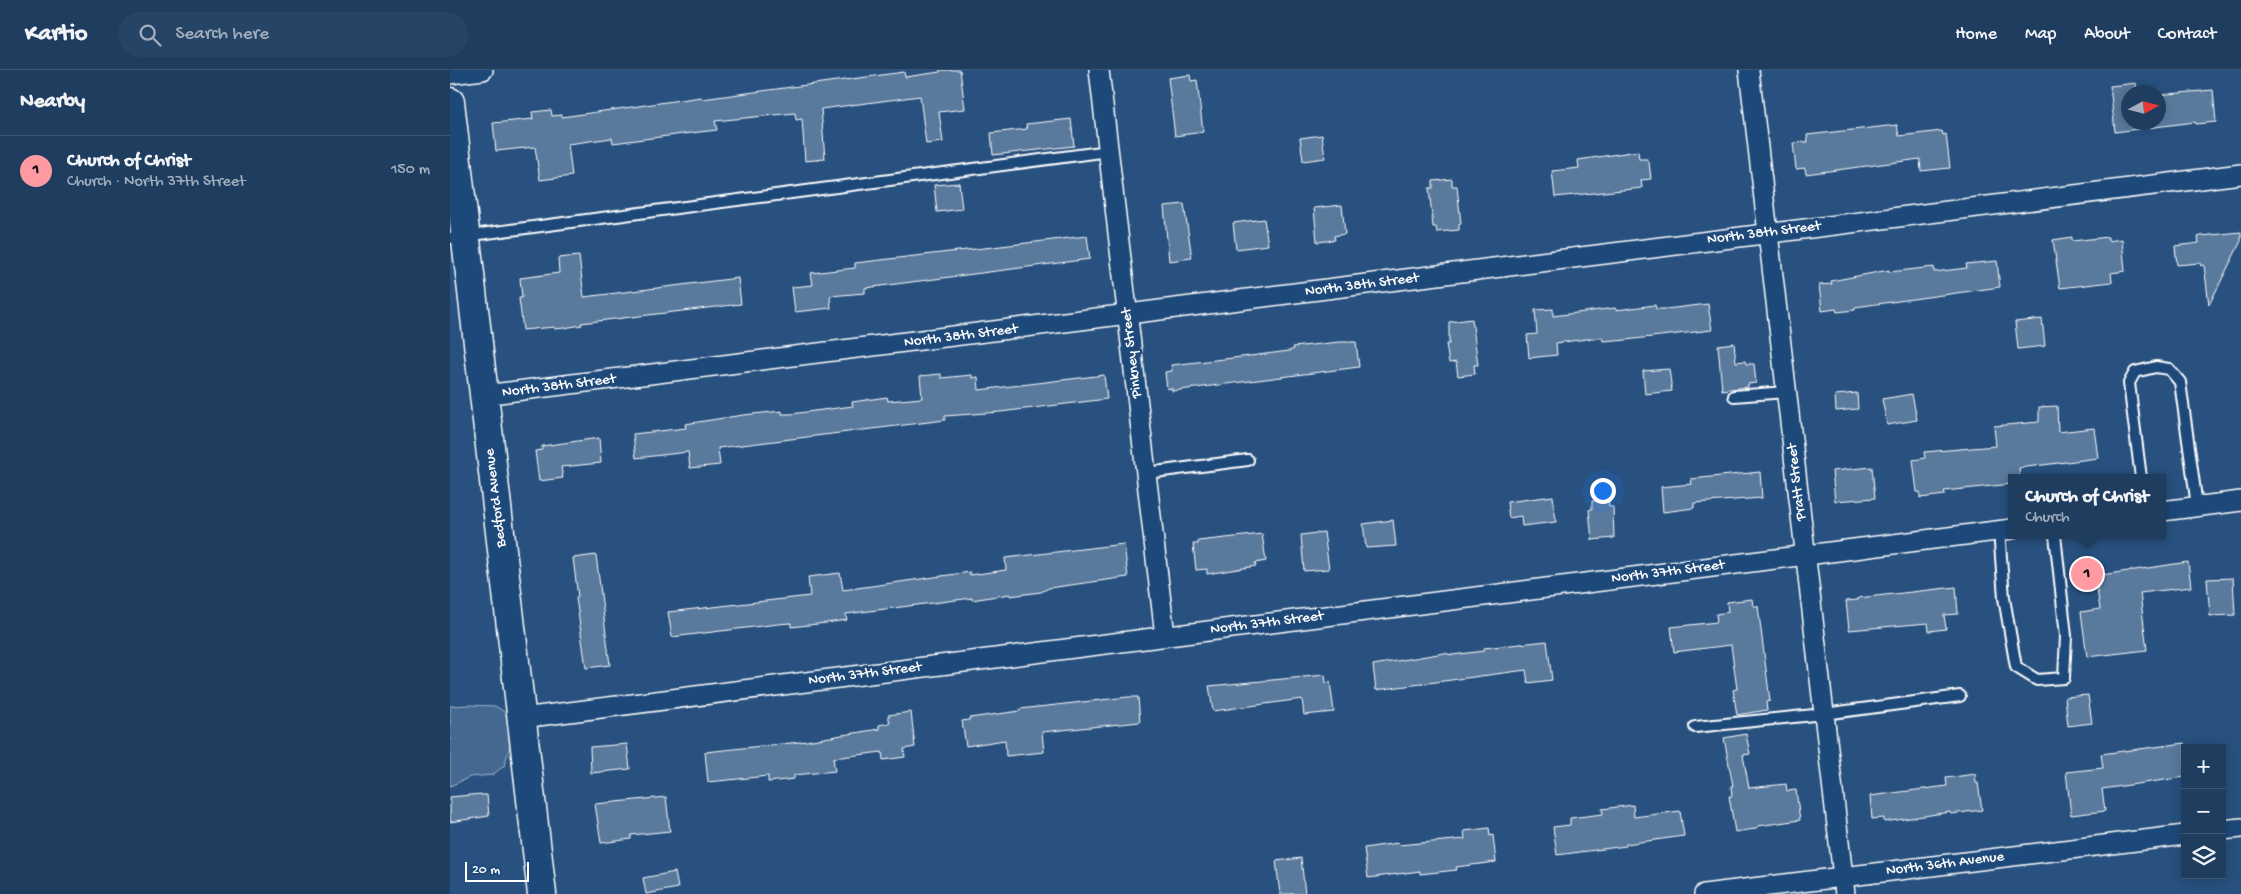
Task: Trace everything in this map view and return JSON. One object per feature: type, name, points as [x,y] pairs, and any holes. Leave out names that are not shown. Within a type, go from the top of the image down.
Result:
[{"type":"street","points":[[450,74],[483,70]]},
{"type":"street","name":"Pinkney Street","points":[[1099,70],[1165,636]]},
{"type":"street","name":"Pratt Street","points":[[1749,70],[1844,885]]},
{"type":"street","name":"Bedford Avenue","points":[[450,102],[458,237],[484,395],[542,894]]},
{"type":"street","name":"North 38th Street","points":[[484,395],[2241,174]]},
{"type":"street","points":[[2166,510],[2241,501]]},
{"type":"street","name":"North 37th Street","points":[[522,718],[2006,529]]},
{"type":"street","points":[[2226,830],[2241,828]]},
{"type":"street","name":"North 36th Avenue","points":[[1704,894],[1844,885],[2181,835]]},
{"type":"lane","points":[[458,237],[1109,151]]},
{"type":"lane","points":[[2140,474],[2129,383],[2135,372],[2156,367],[2169,368],[2180,382],[2197,506]]},
{"type":"lane","points":[[1734,396],[1787,392]]},
{"type":"lane","points":[[1146,474],[1248,460]]},
{"type":"lane","points":[[2006,529],[2004,598],[2016,667],[2036,680],[2064,678],[2066,636],[2055,539]]},
{"type":"lane","points":[[1694,727],[1824,714],[1960,696]]},
{"type":"shaded area","points":[[450,706],[495,706],[506,713],[511,731],[509,750],[504,766],[492,775],[470,777],[450,786]]},
{"type":"building","points":[[940,70],[960,70],[965,109],[939,112],[943,142],[926,144],[920,96],[821,109],[825,159],[805,161],[802,119],[796,120],[795,113],[715,121],[717,130],[613,143],[612,138],[568,144],[572,176],[540,180],[535,147],[496,151],[493,123],[533,119],[532,112],[551,110],[552,116],[562,115],[562,117],[701,97],[702,99],[904,72],[905,77],[940,72]]},
{"type":"building","points":[[1190,75],[1191,81],[1197,80],[1203,132],[1175,136],[1168,78]]},
{"type":"building","points":[[2136,83],[2136,85],[2121,85],[2121,130],[2131,130],[2115,132],[2110,86]]},
{"type":"building","points":[[2213,90],[2216,122],[2196,124],[2195,122],[2166,126],[2166,94]]},
{"type":"building","points":[[1071,119],[1074,146],[993,155],[991,133],[1027,129],[1026,124]]},
{"type":"building","points":[[1897,125],[1899,136],[1942,131],[1943,135],[1946,134],[1950,168],[1921,171],[1920,159],[1806,174],[1805,168],[1796,169],[1793,143],[1808,142],[1807,135]]},
{"type":"building","points":[[1322,135],[1325,158],[1303,161],[1300,138]]},
{"type":"building","points":[[1638,151],[1639,159],[1647,159],[1649,162],[1651,179],[1641,180],[1642,188],[1555,197],[1552,171],[1579,168],[1578,160]]},
{"type":"building","points":[[1452,179],[1452,186],[1457,186],[1461,224],[1459,224],[1459,230],[1437,232],[1436,227],[1433,227],[1429,188],[1433,188],[1433,181]]},
{"type":"building","points":[[959,183],[962,209],[937,212],[934,185]]},
{"type":"building","points":[[1184,204],[1192,258],[1169,261],[1164,206]]},
{"type":"building","points":[[1342,205],[1345,234],[1334,236],[1335,240],[1317,242],[1314,208]]},
{"type":"building","points":[[1264,219],[1268,245],[1236,249],[1233,223]]},
{"type":"building","points":[[2241,232],[2241,241],[2209,305],[2204,265],[2201,266],[2200,263],[2177,265],[2175,246],[2199,243],[2198,237],[2201,236]]},
{"type":"building","points":[[1087,236],[1090,259],[865,288],[865,293],[830,296],[831,308],[795,312],[792,287],[813,285],[811,273],[855,268],[855,263]]},
{"type":"building","points":[[2072,237],[2072,241],[2108,237],[2108,241],[2122,239],[2125,271],[2111,273],[2112,282],[2060,288],[2053,240]]},
{"type":"building","points":[[579,256],[584,297],[738,278],[741,304],[581,323],[582,325],[564,328],[523,330],[519,298],[522,298],[520,278],[559,273],[558,258]]},
{"type":"building","points":[[1997,261],[2000,287],[1855,307],[1855,310],[1837,312],[1836,309],[1822,311],[1819,285],[1832,284],[1831,281],[1889,270],[1889,272],[1934,267],[1934,272],[1967,268],[1966,264]]},
{"type":"building","points":[[1708,304],[1712,330],[1617,341],[1603,341],[1602,337],[1556,343],[1557,355],[1529,358],[1527,335],[1537,334],[1535,310],[1553,309],[1553,316],[1615,308],[1616,310],[1655,305],[1656,309],[1666,309]]},
{"type":"building","points":[[1472,319],[1478,365],[1474,365],[1475,374],[1458,376],[1456,362],[1449,363],[1446,344],[1449,344],[1449,322]]},
{"type":"building","points":[[2042,319],[2045,346],[2018,349],[2015,322]]},
{"type":"building","points":[[1356,342],[1359,367],[1172,391],[1172,388],[1167,389],[1165,372],[1172,371],[1171,365],[1289,351],[1294,349],[1293,347]]},
{"type":"building","points":[[1734,343],[1736,362],[1745,361],[1746,364],[1754,364],[1756,383],[1748,384],[1748,387],[1722,390],[1718,345]]},
{"type":"building","points":[[1669,369],[1672,391],[1645,394],[1643,371]]},
{"type":"building","points":[[941,374],[941,378],[972,375],[972,378],[978,377],[979,390],[1104,375],[1107,399],[1000,412],[945,416],[945,420],[718,448],[720,465],[690,468],[688,452],[636,458],[633,434],[686,428],[685,424],[743,415],[782,411],[782,414],[791,414],[853,406],[852,402],[887,397],[888,401],[922,398],[920,376]]},
{"type":"building","points":[[1857,393],[1858,409],[1836,411],[1835,395]]},
{"type":"building","points":[[1912,394],[1917,420],[1887,425],[1882,399]]},
{"type":"building","points":[[2057,406],[2058,432],[2094,428],[2098,458],[2019,468],[2020,474],[2008,474],[2008,484],[1944,491],[1945,495],[1920,498],[1920,492],[1917,492],[1913,460],[1925,458],[1924,452],[1996,446],[1994,426],[2039,422],[2039,407]]},
{"type":"building","points":[[599,438],[601,463],[561,467],[563,478],[539,481],[535,451],[542,450],[542,446]]},
{"type":"building","points":[[1872,467],[1875,498],[1835,501],[1832,471]]},
{"type":"building","points":[[1760,472],[1762,498],[1694,503],[1694,508],[1663,512],[1661,487],[1692,484],[1691,479]]},
{"type":"building","points":[[1553,496],[1556,522],[1522,526],[1521,516],[1509,518],[1507,502]]},
{"type":"building","points":[[1608,499],[1609,507],[1613,507],[1614,538],[1592,540],[1589,510],[1592,509],[1592,501]]},
{"type":"building","points":[[1393,520],[1396,546],[1366,548],[1363,524]]},
{"type":"building","points":[[1324,532],[1329,569],[1304,571],[1301,535]]},
{"type":"building","points":[[1262,534],[1266,561],[1255,563],[1256,566],[1207,574],[1207,569],[1196,570],[1193,544],[1198,544],[1198,541]]},
{"type":"building","points":[[1124,544],[1128,577],[1049,588],[1041,592],[1010,596],[1010,594],[972,600],[972,598],[846,614],[847,620],[826,623],[791,627],[791,623],[778,624],[672,637],[668,612],[810,596],[808,577],[840,573],[843,590],[970,572],[970,575],[1006,570],[1005,558]]},
{"type":"building","points":[[596,555],[610,665],[586,668],[576,598],[578,597],[573,558]]},
{"type":"building","points":[[2188,562],[2191,587],[2140,593],[2147,650],[2087,657],[2081,612],[2100,609],[2095,576]]},
{"type":"building","points":[[2233,578],[2235,615],[2210,616],[2207,579]]},
{"type":"building","points":[[1956,587],[1958,614],[1944,615],[1946,629],[1929,631],[1928,623],[1849,630],[1846,601]]},
{"type":"building","points":[[1752,599],[1753,606],[1758,606],[1770,701],[1766,702],[1767,710],[1737,715],[1733,690],[1737,689],[1731,645],[1674,652],[1671,627],[1717,622],[1716,614],[1728,612],[1727,602]]},
{"type":"building","points":[[1547,641],[1552,680],[1528,683],[1526,670],[1376,690],[1373,665],[1444,653],[1452,655],[1484,651],[1484,648]]},
{"type":"building","points":[[1325,675],[1326,683],[1330,682],[1334,712],[1304,715],[1302,699],[1213,711],[1209,686]]},
{"type":"building","points":[[2088,695],[2092,723],[2068,726],[2065,697]]},
{"type":"building","points":[[1138,697],[1140,722],[1042,732],[1044,752],[1006,756],[1005,740],[966,746],[962,721],[969,720],[969,718],[1020,711],[1020,709]]},
{"type":"building","points":[[911,712],[915,747],[904,749],[905,757],[883,760],[882,752],[833,758],[835,771],[794,775],[794,779],[768,782],[768,776],[708,782],[705,752],[800,742],[879,729],[879,725],[890,723],[888,715]]},
{"type":"building","points":[[1746,734],[1750,754],[1743,755],[1749,788],[1786,784],[1787,791],[1796,790],[1800,820],[1758,826],[1755,829],[1735,832],[1729,796],[1732,796],[1731,786],[1733,786],[1724,738]]},
{"type":"building","points":[[2185,743],[2181,744],[2181,778],[2102,789],[2105,811],[2071,815],[2066,772],[2103,768],[2101,754]]},
{"type":"building","points":[[627,744],[630,769],[591,773],[590,747]]},
{"type":"building","points":[[1975,774],[1982,810],[1951,814],[1950,812],[1884,822],[1884,818],[1872,819],[1870,796],[1947,786],[1946,778]]},
{"type":"building","points":[[487,795],[489,816],[450,822],[450,797]]},
{"type":"building","points":[[666,797],[670,831],[631,835],[631,839],[601,843],[595,804]]},
{"type":"building","points":[[1633,805],[1634,817],[1680,811],[1684,836],[1557,855],[1553,827],[1570,825],[1570,818],[1603,814],[1602,809]]},
{"type":"building","points":[[1489,828],[1490,836],[1493,835],[1496,862],[1456,867],[1457,870],[1420,874],[1420,871],[1368,878],[1364,848],[1398,843],[1399,845],[1465,839],[1464,831]]},
{"type":"building","points":[[1301,858],[1305,894],[1280,894],[1276,861]]},
{"type":"building","points":[[675,872],[678,888],[646,894],[643,878]]},
{"type":"place","name":"Church of Christ","points":[[2087,574]]}]
